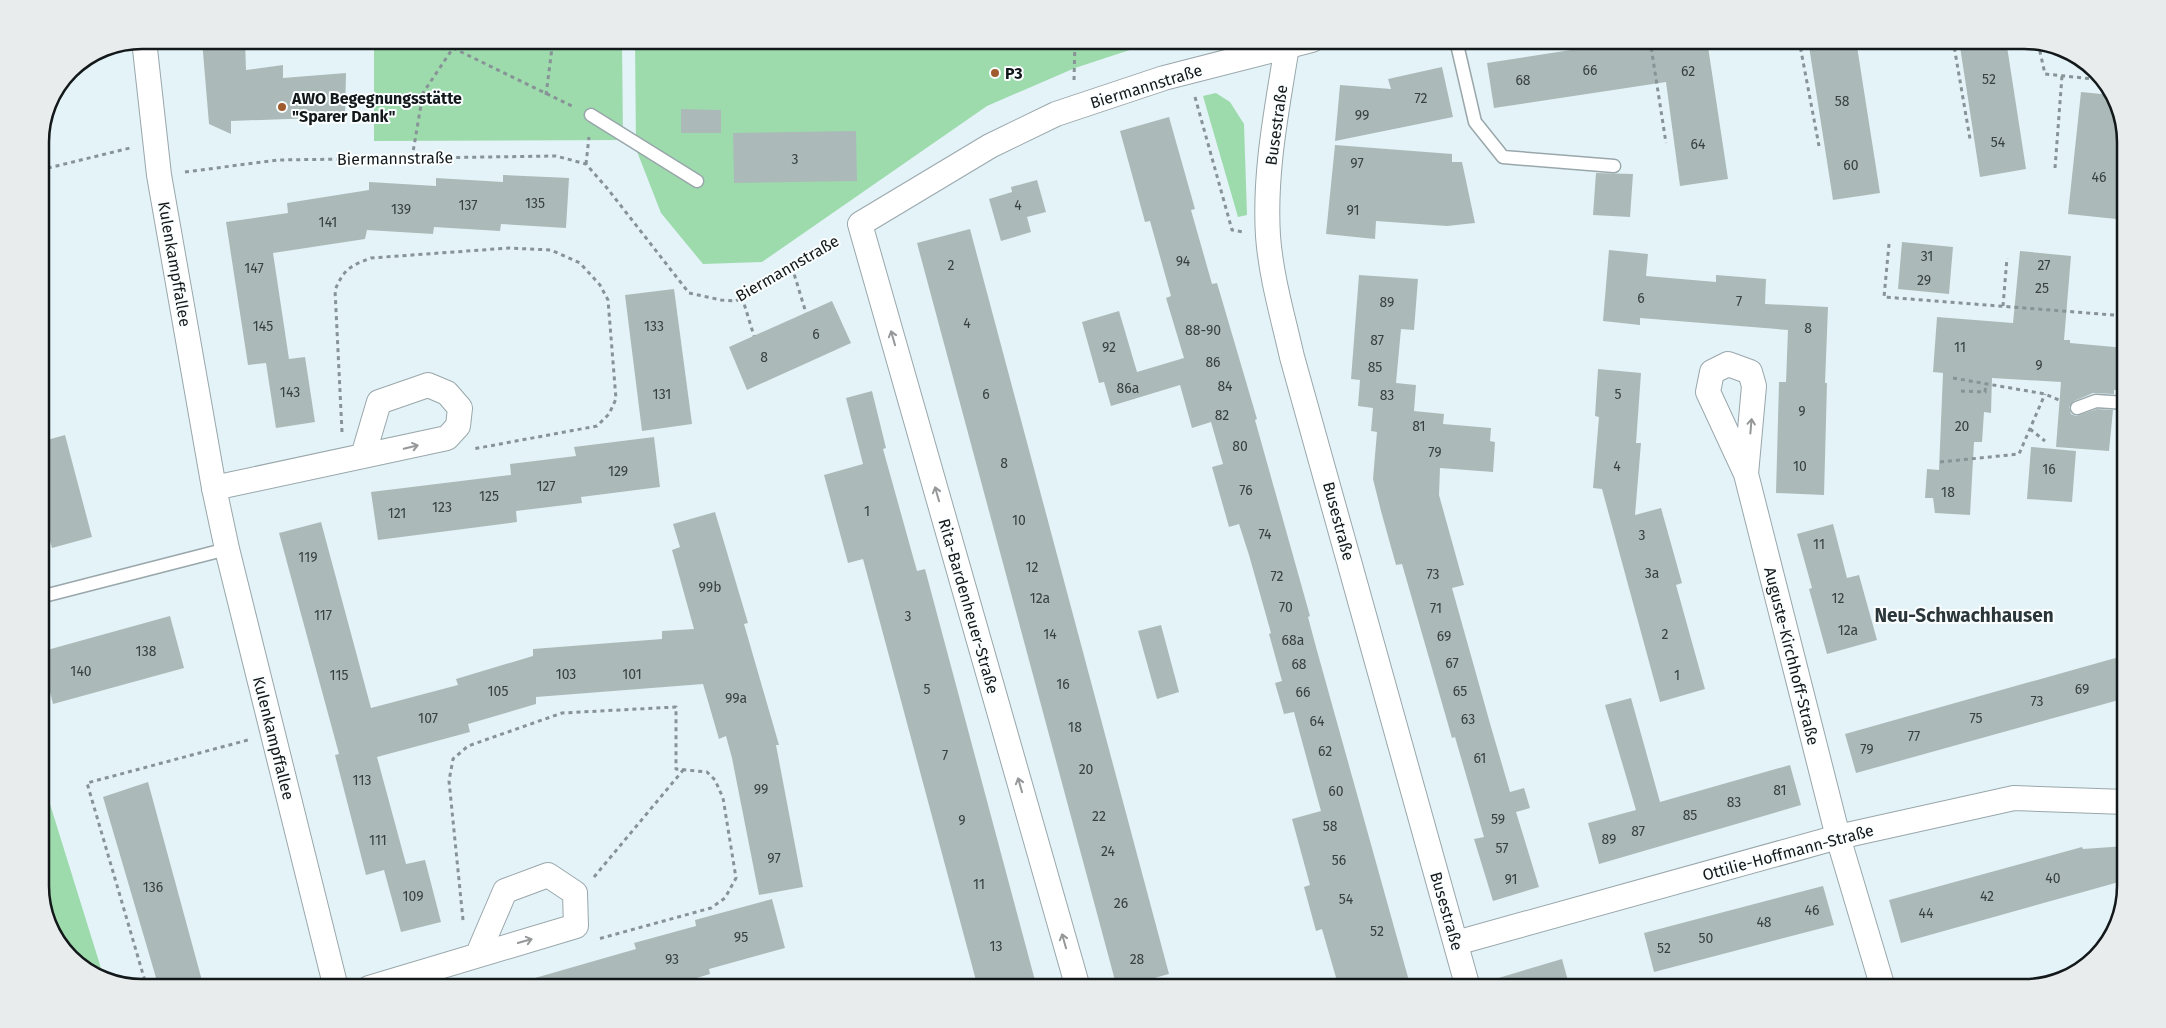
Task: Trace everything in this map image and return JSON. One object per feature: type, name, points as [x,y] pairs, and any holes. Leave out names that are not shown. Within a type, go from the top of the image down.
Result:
[{"type":"street","name":"Kulenkampffallee","points":[[145,49],[159,175],[214,488],[227,548],[334,979]]},
{"type":"street","name":"Biermannstraße","points":[[860,224],[990,146],[1056,114],[1188,71],[1275,49]]},
{"type":"street","name":"Busestraße","points":[[1286,49],[1269,154],[1268,236],[1276,288],[1292,357],[1466,979]]},
{"type":"street","name":"Rita-Bardenheuer-Straße","points":[[860,224],[1075,979]]},
{"type":"street","points":[[214,488],[354,458],[447,438],[458,426],[460,408],[447,393],[428,385],[379,402],[354,458]]},
{"type":"street","name":"Auguste-Kirchhoff-Straße","points":[[1746,474],[1838,837],[1881,979]]},
{"type":"street","name":"Ottilie-Hoffmann-Straße","points":[[1456,943],[1838,837],[2014,798],[2117,802]]},
{"type":"street","points":[[398,979],[576,926],[574,893],[548,875],[505,891],[472,956]]},
{"type":"lane","points":[[1458,49],[1474,122],[1503,157],[1614,166]]},
{"type":"lane","points":[[591,115],[696,181]]},
{"type":"lane","points":[[2077,408],[2096,401],[2117,402]]},
{"type":"lane","points":[[49,595],[227,548]]},
{"type":"path","points":[[412,158],[423,94],[452,49]]},
{"type":"path","points":[[455,49],[546,95],[591,115]]},
{"type":"path","points":[[546,95],[552,49]]},
{"type":"path","points":[[1074,108],[1075,49]]},
{"type":"path","points":[[1651,49],[1666,143]]},
{"type":"path","points":[[1801,49],[1819,146]]},
{"type":"path","points":[[1955,49],[1970,139]]},
{"type":"path","points":[[2040,51],[2045,74],[2093,79]]},
{"type":"path","points":[[1188,71],[1232,230],[1268,236]]},
{"type":"path","points":[[2055,168],[2062,76]]},
{"type":"path","points":[[49,168],[155,142]]},
{"type":"path","name":"Biermannstraße","points":[[159,175],[278,160],[556,156],[586,164],[689,293],[721,300],[736,301],[860,224]]},
{"type":"path","points":[[1889,244],[1884,297],[2117,315]]},
{"type":"path","points":[[354,458],[341,424],[335,290],[341,275],[354,265],[371,258],[509,248],[552,250],[580,263],[600,285],[608,300],[616,399],[609,414],[597,426],[475,449],[447,438]]},
{"type":"path","points":[[2003,306],[2007,258]]},
{"type":"path","points":[[792,267],[806,313]]},
{"type":"path","points":[[742,297],[754,336]]},
{"type":"path","points":[[1953,378],[2045,394],[2077,408]]},
{"type":"path","points":[[1961,391],[1985,392],[1986,384]]},
{"type":"path","points":[[1940,462],[2019,454],[2045,394]]},
{"type":"path","points":[[2030,429],[2045,441]]},
{"type":"path","points":[[472,956],[449,781],[453,759],[468,746],[562,713],[676,707],[676,768],[707,772],[715,780],[723,798],[736,878],[725,898],[710,908],[595,940],[576,926]]},
{"type":"path","points":[[145,979],[87,783],[273,733]]},
{"type":"path","points":[[574,893],[588,884],[684,769]]},
{"type":"green space","points":[[374,49],[622,49],[623,140],[374,141]]},
{"type":"green space","points":[[635,49],[1133,49],[1075,68],[987,106],[762,262],[703,264],[661,213],[636,149]]},
{"type":"green space","points":[[1216,93],[1230,102],[1244,124],[1247,215],[1238,217],[1203,96]]},
{"type":"green space","points":[[49,801],[102,970],[85,960],[72,948],[64,938],[54,916],[49,892]]},
{"type":"building","name":"AWO Begegnungsstätte \"Sparer Dank\"","points":[[203,49],[245,49],[246,70],[283,65],[283,78],[346,73],[345,117],[231,121],[231,134],[209,124]]},
{"type":"building","points":[[1577,49],[1708,49],[1728,179],[1680,186],[1666,82],[1494,108],[1487,63]]},
{"type":"building","points":[[1809,49],[1857,49],[1880,193],[1833,200]]},
{"type":"building","points":[[1960,49],[2007,49],[2026,169],[1980,177]]},
{"type":"building","points":[[1442,67],[1453,117],[1335,141],[1340,85],[1391,89],[1388,79]]},
{"type":"building","points":[[2081,92],[2104,94],[2112,112],[2117,136],[2117,219],[2068,214]]},
{"type":"building","points":[[681,109],[721,110],[721,133],[681,133]]},
{"type":"building","points":[[1169,117],[1195,209],[1191,210],[1212,284],[1217,283],[1257,419],[1255,420],[1310,616],[1308,617],[1316,647],[1408,979],[1336,979],[1322,929],[1316,931],[1304,887],[1310,885],[1292,819],[1321,811],[1294,712],[1284,714],[1275,683],[1282,681],[1269,634],[1271,633],[1249,555],[1239,524],[1229,527],[1212,467],[1223,464],[1211,422],[1192,428],[1180,385],[1111,406],[1104,382],[1099,383],[1082,322],[1119,311],[1137,372],[1184,358],[1166,298],[1171,296],[1150,221],[1145,222],[1120,131]]},
{"type":"building","points":[[856,131],[857,181],[734,183],[733,133]]},
{"type":"building","points":[[1335,145],[1452,154],[1452,162],[1462,162],[1475,223],[1447,226],[1376,221],[1375,239],[1326,234]]},
{"type":"building","points":[[1596,173],[1633,174],[1630,217],[1593,215]]},
{"type":"building","points":[[503,175],[569,178],[566,228],[501,224],[500,231],[434,227],[433,234],[367,230],[365,239],[273,253],[289,359],[305,357],[315,422],[276,428],[266,363],[248,365],[226,222],[288,213],[287,203],[369,190],[369,182],[436,186],[436,178],[503,182]]},
{"type":"building","points":[[1037,180],[1046,212],[1027,217],[1031,232],[1001,241],[989,199],[1012,192],[1011,187]]},
{"type":"building","points":[[970,229],[1169,974],[1150,979],[1115,979],[917,243]]},
{"type":"building","points":[[1902,242],[1953,247],[1949,294],[1898,289]]},
{"type":"building","points":[[1609,250],[1648,254],[1646,276],[1716,282],[1716,275],[1766,279],[1765,304],[1828,307],[1824,495],[1776,493],[1779,382],[1786,382],[1788,330],[1640,318],[1640,325],[1603,321]]},
{"type":"building","points":[[2020,251],[2071,256],[2064,340],[2070,340],[2070,343],[2117,347],[2117,390],[2114,390],[2114,394],[2093,393],[2074,401],[2069,407],[2071,414],[2076,416],[2097,409],[2113,410],[2109,451],[2056,447],[2061,382],[1992,378],[1991,413],[1984,412],[1982,442],[1974,442],[1970,515],[1935,513],[1933,498],[1925,498],[1927,469],[1939,470],[1943,373],[1933,372],[1937,317],[2013,323]]},
{"type":"building","points":[[1359,275],[1418,279],[1414,330],[1401,329],[1396,383],[1416,385],[1414,411],[1444,414],[1443,424],[1491,428],[1490,441],[1495,442],[1493,472],[1440,468],[1439,495],[1464,585],[1452,588],[1491,727],[1510,792],[1524,788],[1530,808],[1516,812],[1539,887],[1493,901],[1474,839],[1484,837],[1455,737],[1452,738],[1402,564],[1396,565],[1373,479],[1377,432],[1371,431],[1373,408],[1358,406],[1360,380],[1351,379]]},
{"type":"building","points":[[674,289],[692,424],[642,431],[625,295]]},
{"type":"building","points":[[832,301],[851,343],[747,390],[729,347]]},
{"type":"building","points":[[1598,369],[1641,373],[1636,443],[1641,443],[1635,515],[1661,508],[1682,583],[1676,585],[1705,689],[1660,702],[1602,489],[1593,488],[1599,417],[1595,416]]},
{"type":"building","points":[[872,391],[886,448],[883,449],[917,571],[925,569],[1035,979],[976,979],[863,559],[848,563],[824,475],[863,464],[846,398]]},
{"type":"building","points":[[65,435],[92,537],[52,548],[49,537],[49,439]]},
{"type":"building","points":[[654,437],[660,487],[581,497],[582,503],[516,511],[517,522],[378,540],[371,492],[511,475],[510,464],[576,456],[574,447]]},
{"type":"building","points":[[2031,447],[2076,451],[2072,502],[2027,499]]},
{"type":"building","points":[[715,512],[748,623],[744,624],[779,745],[776,745],[803,887],[759,895],[732,758],[726,736],[719,739],[703,684],[536,697],[536,704],[468,724],[470,732],[377,757],[406,864],[425,860],[441,922],[401,932],[384,870],[366,875],[335,755],[339,754],[279,533],[321,522],[371,708],[458,685],[456,679],[533,656],[533,649],[662,639],[662,631],[694,629],[672,550],[680,547],[673,524]]},
{"type":"building","points":[[1833,524],[1847,578],[1859,575],[1877,640],[1827,654],[1809,589],[1812,588],[1797,534]]},
{"type":"building","points":[[170,616],[184,668],[53,704],[49,688],[49,650]]},
{"type":"building","points":[[1161,625],[1179,692],[1157,699],[1138,631]]},
{"type":"building","points":[[2117,658],[2117,700],[1856,773],[1845,734]]},
{"type":"building","points":[[1631,698],[1660,802],[1790,765],[1801,805],[1599,864],[1588,823],[1636,810],[1605,705]]},
{"type":"building","points":[[148,782],[202,979],[156,979],[103,797]]},
{"type":"building","points":[[2082,847],[2083,849],[2117,847],[2117,883],[1901,943],[1889,900]]},
{"type":"building","points":[[1823,886],[1834,925],[1654,972],[1644,933]]},
{"type":"building","points":[[772,899],[785,948],[709,969],[710,974],[693,979],[531,979],[636,949],[634,943],[696,926],[695,920]]},
{"type":"building","points":[[1562,959],[1568,979],[1495,979]]},
{"type":"place","name":"P3","points":[[995,73]]},
{"type":"place","name":"AWO Begegnungsstätte \"Sparer Dank\"","points":[[282,107]]},
{"type":"district","name":"Neu-Schwachhausen","points":[[1964,615]]}]
